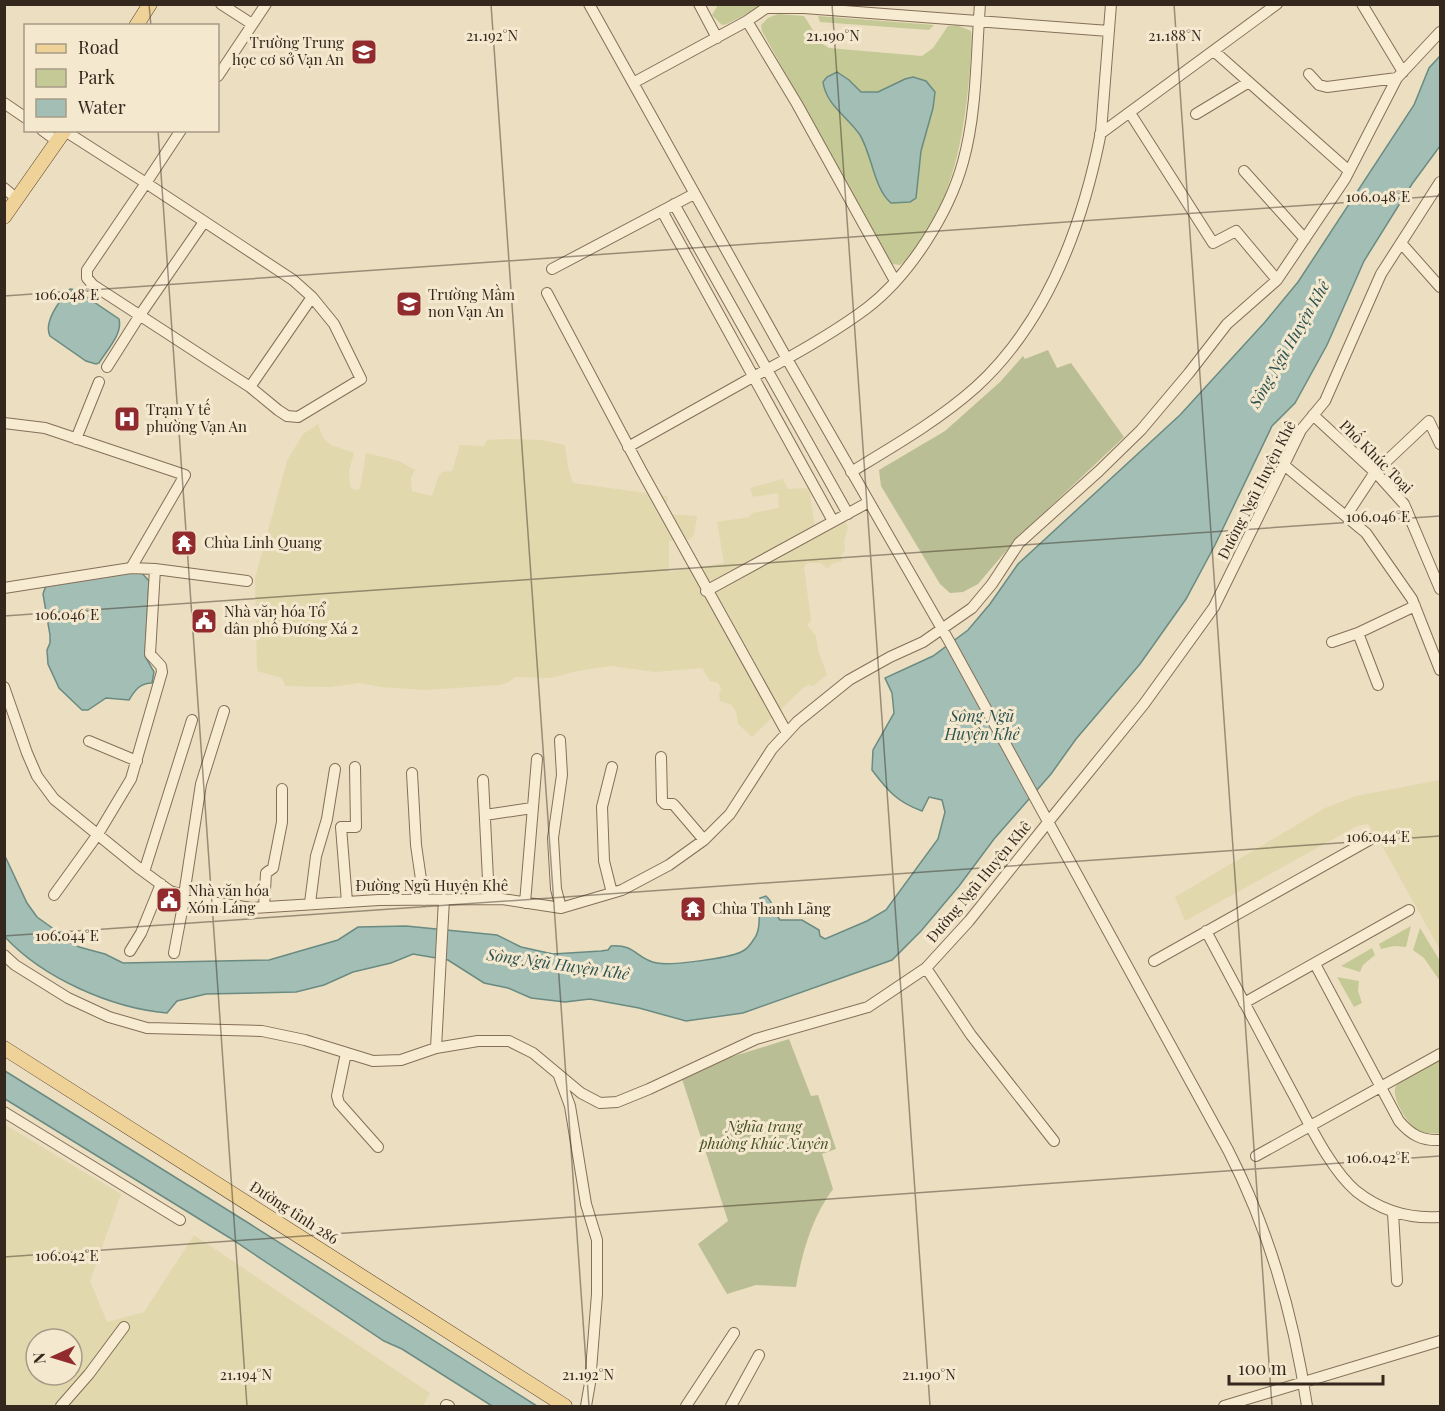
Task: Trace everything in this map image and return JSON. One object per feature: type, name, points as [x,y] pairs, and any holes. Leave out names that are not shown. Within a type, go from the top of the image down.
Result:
[{"type":"main road","points":[[137,24],[150,4]]},
{"type":"main road","points":[[4,217],[62,134]]},
{"type":"main road","name":"Đường tỉnh 286","points":[[4,1048],[565,1407]]},
{"type":"street","points":[[221,4],[252,24]]},
{"type":"street","points":[[219,74],[266,4]]},
{"type":"street","points":[[589,4],[787,359],[1036,797],[1239,1171],[1274,1261],[1293,1327],[1307,1407]]},
{"type":"street","points":[[699,4],[717,38]]},
{"type":"street","points":[[628,447],[787,359],[868,307],[895,280],[933,231],[957,182],[972,113],[980,4]]},
{"type":"street","points":[[851,472],[924,426],[976,387],[994,369],[1022,333],[1050,286],[1074,235],[1100,134],[1111,4]]},
{"type":"street","points":[[1100,134],[1215,52],[1277,4]]},
{"type":"street","points":[[1310,75],[1319,85],[1327,87],[1400,75],[1362,4]]},
{"type":"street","points":[[633,84],[747,21],[767,6],[944,17],[978,22],[1109,31]]},
{"type":"street","points":[[747,21],[895,280]]},
{"type":"street","name":"Đường Ngũ Huyện Khê","points":[[4,687],[27,753],[38,776],[54,800],[170,891],[213,902],[252,908],[310,903],[424,900],[444,904],[502,899],[561,908],[612,893],[645,880],[704,840],[730,814],[772,749],[797,722],[849,680],[923,642],[972,608],[992,584],[1019,543],[1141,430],[1190,373],[1227,324],[1277,280],[1349,171],[1400,75],[1440,32]]},
{"type":"street","points":[[1215,52],[1349,171]]},
{"type":"street","points":[[1196,114],[1249,82]]},
{"type":"street","points":[[4,103],[24,117]]},
{"type":"street","points":[[1130,113],[1213,243],[1236,231],[1277,280]]},
{"type":"street","points":[[62,134],[146,183],[293,280],[312,297],[334,324],[362,379],[298,417],[293,418],[278,410],[250,387],[93,285],[86,274],[146,183],[180,132]]},
{"type":"street","points":[[1244,171],[1305,239]]},
{"type":"street","name":"Đường Ngũ Huyện Khê","points":[[4,955],[15,965],[68,998],[109,1017],[133,1024],[178,1030],[262,1031],[305,1040],[373,1061],[401,1060],[436,1048],[478,1041],[509,1041],[533,1053],[580,1093],[600,1103],[617,1102],[756,1039],[868,1007],[926,968],[969,921],[1144,704],[1214,607],[1301,430],[1325,401],[1381,274],[1440,182]]},
{"type":"street","points":[[4,188],[16,198]]},
{"type":"street","points":[[552,269],[694,194]]},
{"type":"street","points":[[674,204],[848,514]]},
{"type":"street","points":[[662,211],[833,521]]},
{"type":"street","points":[[107,367],[204,222]]},
{"type":"street","points":[[1401,243],[1440,287]]},
{"type":"street","points":[[547,293],[706,591],[787,733]]},
{"type":"street","points":[[250,387],[312,297]]},
{"type":"street","points":[[76,439],[99,382]]},
{"type":"street","name":"Phố Khúc Toại","points":[[1313,416],[1375,472],[1404,504],[1440,589]]},
{"type":"street","points":[[1346,516],[1375,472],[1429,422],[1440,444]]},
{"type":"street","points":[[4,423],[45,428],[185,475],[131,568]]},
{"type":"street","points":[[1284,465],[1366,533],[1415,606],[1440,670]]},
{"type":"street","points":[[706,591],[869,502]]},
{"type":"street","points":[[4,588],[131,568],[155,568],[247,581]]},
{"type":"street","points":[[54,895],[98,834],[130,779],[137,760],[162,672],[161,666],[150,654],[155,568]]},
{"type":"street","points":[[1332,642],[1358,633],[1415,606]]},
{"type":"street","points":[[1358,633],[1378,686]]},
{"type":"street","points":[[174,953],[201,784],[224,711]]},
{"type":"street","points":[[144,872],[192,720]]},
{"type":"street","points":[[560,740],[562,775],[553,838],[556,889],[561,908]]},
{"type":"street","points":[[89,741],[137,760]]},
{"type":"street","points":[[661,757],[662,801],[665,804],[673,804],[704,840]]},
{"type":"street","points":[[525,903],[537,759]]},
{"type":"street","points":[[612,766],[602,807],[604,861],[612,893]]},
{"type":"street","points":[[347,902],[341,827],[356,827],[355,767]]},
{"type":"street","points":[[310,903],[316,856],[327,819],[335,769]]},
{"type":"street","points":[[412,773],[416,845],[424,900]]},
{"type":"street","points":[[483,780],[489,899]]},
{"type":"street","points":[[264,907],[266,873],[273,868],[282,822],[282,789]]},
{"type":"street","points":[[485,815],[532,808]]},
{"type":"street","points":[[1154,961],[1371,840]]},
{"type":"street","points":[[130,951],[141,933],[161,884]]},
{"type":"street","points":[[436,1048],[444,904]]},
{"type":"street","points":[[1245,1003],[1409,910]]},
{"type":"street","points":[[1206,931],[1311,1126],[1341,1175],[1355,1190],[1392,1213],[1415,1217],[1440,1217]]},
{"type":"street","points":[[1315,964],[1399,1121],[1409,1133],[1422,1139],[1440,1140]]},
{"type":"street","points":[[926,968],[971,1035],[1054,1141]]},
{"type":"street","points":[[346,1053],[337,1096],[339,1102],[378,1147]]},
{"type":"street","points":[[1256,1156],[1440,1054]]},
{"type":"street","points":[[559,1075],[570,1106],[586,1204],[597,1240],[597,1294],[590,1383],[585,1407]]},
{"type":"street","points":[[4,1112],[180,1220]]},
{"type":"street","points":[[1392,1213],[1397,1281]]},
{"type":"street","points":[[61,1407],[124,1327]]},
{"type":"street","points":[[686,1407],[734,1333]]},
{"type":"street","points":[[1224,1407],[1440,1341]]},
{"type":"street","points":[[731,1407],[759,1354]]},
{"type":"shaded area","points":[[318,424],[323,438],[331,445],[354,453],[349,471],[350,485],[352,489],[358,490],[366,453],[399,461],[415,470],[411,478],[412,491],[432,496],[439,475],[442,472],[452,471],[460,445],[484,446],[487,440],[506,439],[541,440],[565,445],[573,483],[668,496],[665,514],[697,516],[694,535],[690,539],[669,541],[669,572],[724,563],[717,522],[750,517],[752,513],[779,508],[778,493],[753,497],[750,488],[783,479],[788,489],[809,488],[815,527],[843,518],[848,527],[844,541],[845,551],[841,555],[842,561],[833,563],[827,569],[821,563],[807,563],[804,567],[811,620],[807,625],[816,636],[818,650],[827,675],[813,686],[808,685],[803,688],[752,737],[738,724],[732,705],[720,701],[721,689],[718,683],[710,681],[702,668],[655,672],[611,666],[551,678],[515,677],[500,685],[426,690],[380,687],[360,683],[329,687],[285,686],[282,678],[257,671],[255,578],[287,461],[303,434]]},
{"type":"shaded area","points":[[1440,780],[1440,950],[1368,824],[1357,826],[1185,921],[1175,897],[1325,808],[1356,796]]},
{"type":"shaded area","points":[[4,1124],[121,1194],[90,1281],[107,1322],[144,1312],[194,1235],[430,1393],[423,1406],[5,1406]]},
{"type":"green space","points":[[716,5],[760,5],[722,25],[712,15]]},
{"type":"green space","points":[[778,14],[804,16],[821,43],[829,48],[922,56],[933,48],[948,26],[957,25],[971,31],[970,68],[962,134],[951,176],[935,217],[911,256],[900,265],[892,264],[878,241],[762,31],[761,25],[768,18]]},
{"type":"green space","points":[[818,16],[934,25],[929,30],[820,22]]},
{"type":"green space","points":[[1048,350],[1057,368],[1071,363],[1124,437],[1017,538],[978,584],[963,592],[950,593],[940,584],[881,486],[879,470],[945,431],[1000,382],[1023,356],[1025,359]]},
{"type":"green space","points":[[1411,926],[1406,947],[1394,946],[1381,949],[1379,944]]},
{"type":"green space","points":[[1420,928],[1440,961],[1440,981],[1424,958],[1413,950]]},
{"type":"green space","points":[[1372,948],[1375,955],[1363,965],[1360,972],[1341,966]]},
{"type":"green space","points":[[1337,977],[1359,981],[1358,991],[1362,1003],[1354,1007]]},
{"type":"green space","name":"Nghĩa trang phường Khúc Xuyên","points":[[789,1039],[811,1096],[818,1095],[836,1149],[822,1154],[833,1189],[819,1211],[809,1236],[796,1287],[756,1285],[727,1294],[698,1244],[728,1221],[682,1079],[728,1058]]},
{"type":"green space","points":[[1440,1060],[1440,1133],[1431,1134],[1413,1127],[1395,1097],[1395,1091],[1399,1082]]},
{"type":"water","name":"Sông Ngũ Huyện Khê","points":[[1440,56],[1440,146],[1412,184],[1364,261],[1327,345],[1295,403],[1272,426],[1215,545],[1186,599],[1140,664],[1076,739],[1051,774],[994,839],[921,931],[892,960],[743,1013],[686,1021],[639,1008],[590,999],[565,1002],[531,998],[508,988],[484,983],[448,960],[413,954],[391,963],[353,972],[324,985],[296,992],[206,994],[177,1001],[167,1013],[123,1005],[79,989],[38,965],[5,937],[4,854],[27,903],[37,917],[79,947],[105,954],[123,963],[269,960],[338,940],[358,927],[406,926],[497,935],[521,947],[553,954],[601,951],[608,950],[611,946],[626,947],[650,961],[664,964],[725,957],[745,950],[756,935],[759,925],[760,898],[766,896],[780,920],[802,920],[819,930],[820,936],[825,939],[886,910],[938,839],[945,812],[942,800],[929,797],[922,811],[899,800],[872,770],[873,750],[894,713],[892,693],[885,678],[933,656],[968,630],[990,604],[1018,564],[1180,415],[1265,322],[1298,282],[1414,105],[1429,68]]},
{"type":"water","points":[[837,72],[861,92],[878,92],[913,77],[926,81],[935,92],[921,151],[916,198],[910,202],[891,203],[885,197],[860,135],[828,97],[823,82]]},
{"type":"water","points":[[70,289],[76,290],[119,319],[119,331],[99,363],[86,361],[50,336],[48,330],[51,318],[57,305]]},
{"type":"water","points":[[134,571],[141,572],[149,581],[145,656],[154,672],[152,683],[138,688],[129,700],[106,698],[88,710],[82,710],[59,688],[48,664],[47,650],[50,635],[43,594],[45,588],[49,584]]},
{"type":"water","points":[[5,1071],[537,1406],[492,1406],[402,1349],[384,1341],[230,1238],[5,1099]]},
{"type":"place","name":"Trường Trung học cơ sở Vạn An","points":[[364,52]]},
{"type":"place","name":"Trường Mầm non Vạn An","points":[[409,304]]},
{"type":"place","name":"Trạm Y tế phường Vạn An","points":[[127,419]]},
{"type":"place","name":"Chùa Linh Quang","points":[[184,543]]},
{"type":"place","name":"Nhà văn hóa Tổ dân phố Đương Xá 2","points":[[204,621]]},
{"type":"place","name":"Nhà văn hóa Xóm Láng","points":[[169,900]]},
{"type":"place","name":"Chùa Thanh Lãng","points":[[693,909]]}]
